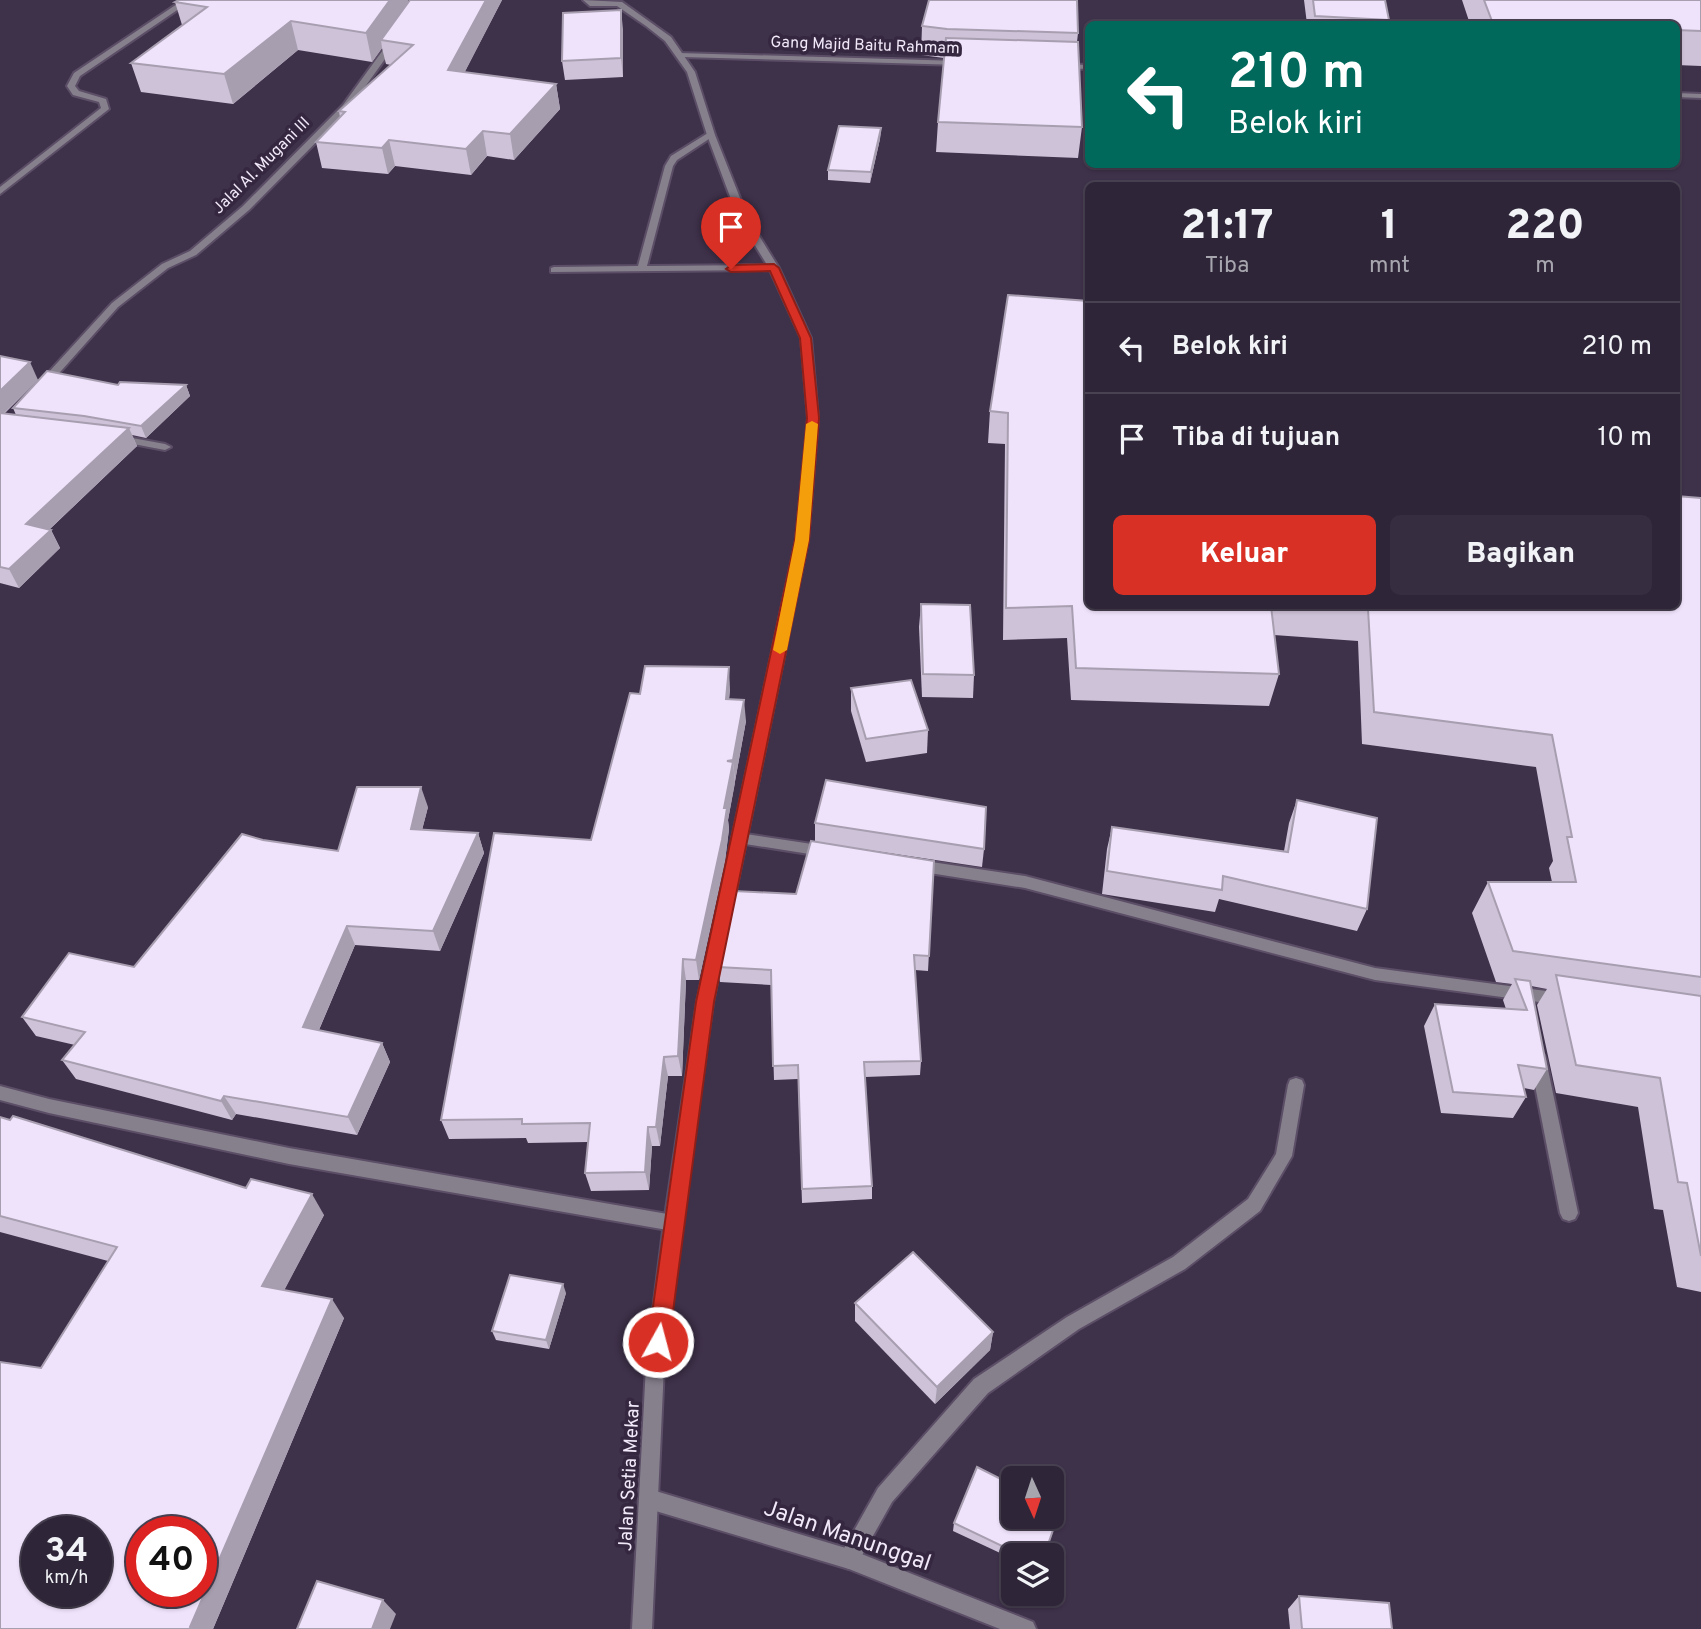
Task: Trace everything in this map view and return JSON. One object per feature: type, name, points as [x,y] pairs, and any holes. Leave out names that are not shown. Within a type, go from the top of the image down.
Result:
[{"type":"street","points":[[0,191],[105,109],[103,101],[76,93],[71,86],[77,75],[188,0]]},
{"type":"street","name":"Jalan Setia Mekar","points":[[587,0],[590,4],[618,4],[668,39],[682,55],[695,83],[711,135],[743,218],[774,268],[806,338],[813,418],[800,551],[705,1002],[673,1223],[655,1366],[642,1629]]},
{"type":"street","name":"Jalal Al. Mugani III","points":[[35,394],[115,305],[165,266],[193,253],[246,208],[346,107],[400,33]]},
{"type":"street","name":"Gang Majid Baitu Rahmam","points":[[682,55],[971,64]]},
{"type":"street","points":[[1050,66],[1085,67]]},
{"type":"street","points":[[1680,95],[1701,96]]},
{"type":"street","points":[[642,269],[669,166],[674,158],[711,135]]},
{"type":"street","points":[[554,270],[774,268]]},
{"type":"street","points":[[102,435],[165,447]]},
{"type":"street","points":[[739,838],[1025,882],[1376,974],[1527,1001],[1579,1002]]},
{"type":"street","points":[[1536,1049],[1569,1213]]},
{"type":"street","points":[[849,1559],[885,1495],[981,1386],[1073,1323],[1180,1263],[1254,1205],[1284,1156],[1296,1085]]},
{"type":"street","points":[[0,1093],[49,1106],[289,1156],[673,1223]]},
{"type":"street","name":"Jalan Manunggal","points":[[649,1499],[849,1559],[1026,1629]]},
{"type":"building","points":[[390,0],[366,33],[291,21],[224,74],[131,63],[207,7],[175,2]]},
{"type":"building","points":[[410,0],[486,0],[448,70],[556,84],[510,134],[483,131],[466,149],[389,140],[382,148],[316,142],[345,112],[339,111],[413,45],[381,40]]},
{"type":"building","points":[[929,0],[1077,0],[1078,33],[922,26]]},
{"type":"building","points":[[1313,0],[1385,0],[1389,20],[1315,16]]},
{"type":"building","points":[[1484,0],[1701,0],[1701,31],[1680,30],[1680,21],[1492,21]]},
{"type":"building","points":[[621,10],[621,58],[562,61],[563,13]]},
{"type":"building","points":[[946,38],[1078,42],[1082,127],[938,122]]},
{"type":"building","points":[[839,126],[881,128],[871,172],[828,170]]},
{"type":"building","points":[[1008,295],[1085,301],[1085,609],[1271,609],[1279,674],[1076,668],[1072,606],[1006,608],[1008,413],[990,411]]},
{"type":"building","points":[[0,356],[30,362],[0,391]]},
{"type":"building","points":[[47,371],[118,385],[120,382],[186,385],[141,426],[13,408]]},
{"type":"building","points":[[0,413],[129,428],[26,524],[51,530],[9,569],[0,567]]},
{"type":"building","points":[[1680,496],[1701,498],[1701,977],[1513,951],[1488,882],[1576,882],[1567,837],[1572,837],[1552,735],[1374,712],[1368,609],[1680,609]]},
{"type":"building","points":[[921,604],[970,605],[974,675],[923,674]]},
{"type":"building","points":[[645,666],[729,667],[726,699],[744,700],[733,760],[727,761],[733,762],[724,808],[727,808],[696,960],[683,959],[678,1056],[664,1057],[656,1127],[648,1127],[645,1172],[585,1173],[590,1123],[522,1124],[522,1119],[441,1120],[494,833],[591,840],[630,693],[640,694]]},
{"type":"building","points":[[911,680],[928,730],[866,739],[851,688]]},
{"type":"building","points":[[826,780],[986,807],[984,849],[815,823]]},
{"type":"building","points":[[357,787],[421,787],[411,829],[478,833],[433,931],[347,926],[303,1027],[382,1043],[348,1117],[224,1096],[221,1101],[62,1060],[85,1032],[22,1017],[69,953],[134,967],[242,834],[263,840],[338,851]]},
{"type":"building","points":[[1297,800],[1377,818],[1367,909],[1223,876],[1222,890],[1107,871],[1112,827],[1288,852]]},
{"type":"building","points":[[811,841],[934,861],[929,956],[914,955],[921,1061],[864,1062],[872,1186],[802,1189],[798,1065],[773,1066],[771,970],[718,967],[734,891],[796,894]]},
{"type":"building","points":[[1556,975],[1701,996],[1701,1256],[1687,1183],[1678,1182],[1660,1078],[1576,1065]]},
{"type":"building","points":[[1515,979],[1530,981],[1547,1069],[1518,1065],[1526,1097],[1453,1092],[1435,1004],[1527,1010]]},
{"type":"building","points":[[13,1116],[246,1188],[251,1179],[312,1194],[262,1286],[332,1299],[217,1565],[217,1516],[126,1516],[126,1607],[199,1607],[190,1627],[195,1629],[0,1629],[0,1362],[41,1368],[117,1247],[0,1216],[0,1117],[10,1120]]},
{"type":"building","points":[[913,1252],[993,1332],[937,1387],[855,1303]]},
{"type":"building","points":[[510,1275],[563,1284],[546,1340],[492,1331]]},
{"type":"building","points":[[977,1467],[1001,1479],[1001,1530],[1053,1530],[1049,1543],[1001,1543],[1001,1545],[954,1523]]},
{"type":"building","points":[[317,1581],[383,1600],[372,1629],[297,1629]]},
{"type":"building","points":[[1299,1596],[1389,1603],[1392,1629],[1302,1629]]},
{"type":"slow traffic","points":[[780,650],[802,540],[812,424]]},
{"type":"route","points":[[658,1342],[705,1002],[802,540],[813,418],[806,338],[774,268],[731,269]]}]
